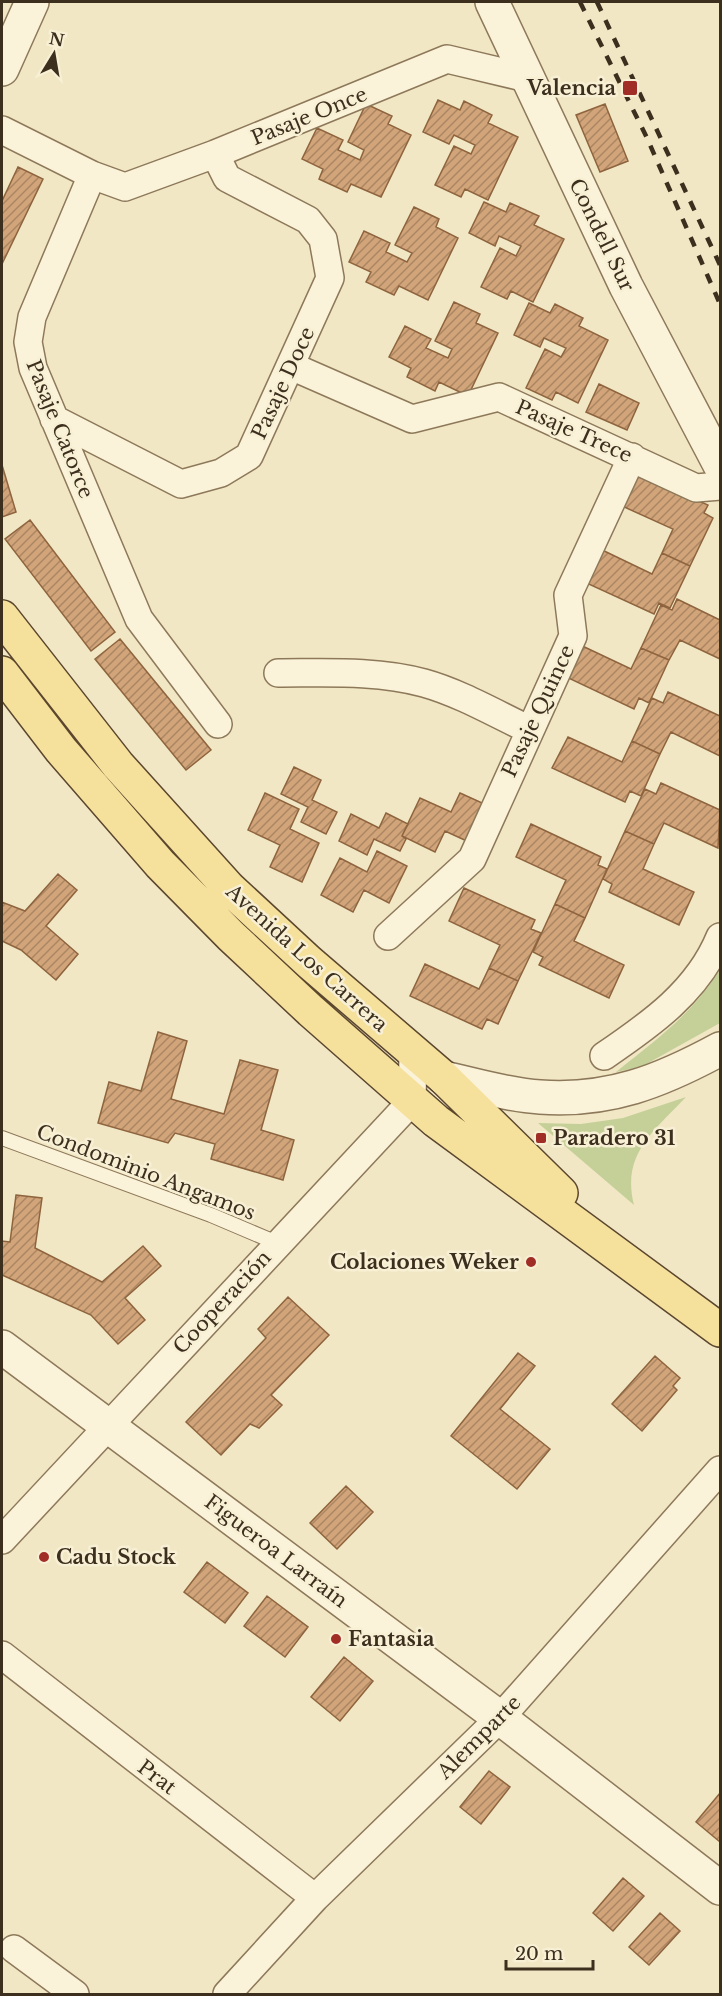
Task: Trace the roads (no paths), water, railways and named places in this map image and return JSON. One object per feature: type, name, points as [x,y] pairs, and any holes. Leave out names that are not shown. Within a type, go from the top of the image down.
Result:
[{"type":"main road","name":"Avenida Los Carrera","points":[[2,616],[118,765],[229,888],[413,1054],[444,1078],[641,1272]]},
{"type":"main road","name":"Avenida Los Carrera","points":[[2,673],[61,750],[168,872],[273,977],[412,1101],[720,1330]]},
{"type":"street","points":[[2,69],[32,2]]},
{"type":"street","name":"Condell Sur","points":[[492,2],[626,286],[720,465]]},
{"type":"street","name":"Pasaje Once","points":[[92,175],[125,187],[215,154],[447,59],[526,78]]},
{"type":"street","points":[[2,129],[92,175]]},
{"type":"street","name":"Pasaje Doce","points":[[54,419],[182,483],[221,473],[249,456],[330,278],[323,239],[308,220],[227,178],[215,154]]},
{"type":"street","name":"Pasaje Catorce","points":[[92,175],[32,317],[28,342],[33,368],[139,619],[218,724]]},
{"type":"street","name":"Pasaje Trece","points":[[291,366],[412,419],[499,397],[696,488],[720,486]]},
{"type":"street","name":"Pasaje Quince","points":[[388,936],[472,859],[573,636],[568,595],[632,457]]},
{"type":"street","points":[[278,673],[335,673],[402,678],[427,684],[530,730]]},
{"type":"street","points":[[604,1056],[659,1018],[691,986],[719,946]]},
{"type":"street","points":[[444,1078],[525,1095],[582,1098],[637,1088],[684,1069],[720,1049]]},
{"type":"street","points":[[412,1101],[413,1054]]},
{"type":"street","name":"Cooperación","points":[[2,1540],[412,1101]]},
{"type":"street","name":"Figueroa Larraín","points":[[2,1347],[500,1718],[720,1888]]},
{"type":"street","name":"Alemparte","points":[[227,1995],[315,1898],[500,1718],[720,1470]]},
{"type":"street","name":"Prat","points":[[2,1655],[315,1898]]},
{"type":"street","points":[[14,1949],[75,1995]]},
{"type":"lane","name":"Condominio Angamos","points":[[2,1138],[211,1215],[277,1243]]},
{"type":"railway","points":[[580,2],[647,138],[720,304]]},
{"type":"railway","points":[[597,2],[720,265]]},
{"type":"place","name":"Valencia","points":[[630,88]]},
{"type":"place","name":"Paradero 31","points":[[541,1138]]},
{"type":"place","name":"Colaciones Weker","points":[[531,1262]]},
{"type":"place","name":"Cadu Stock","points":[[44,1557]]},
{"type":"place","name":"Fantasia","points":[[336,1639]]}]
